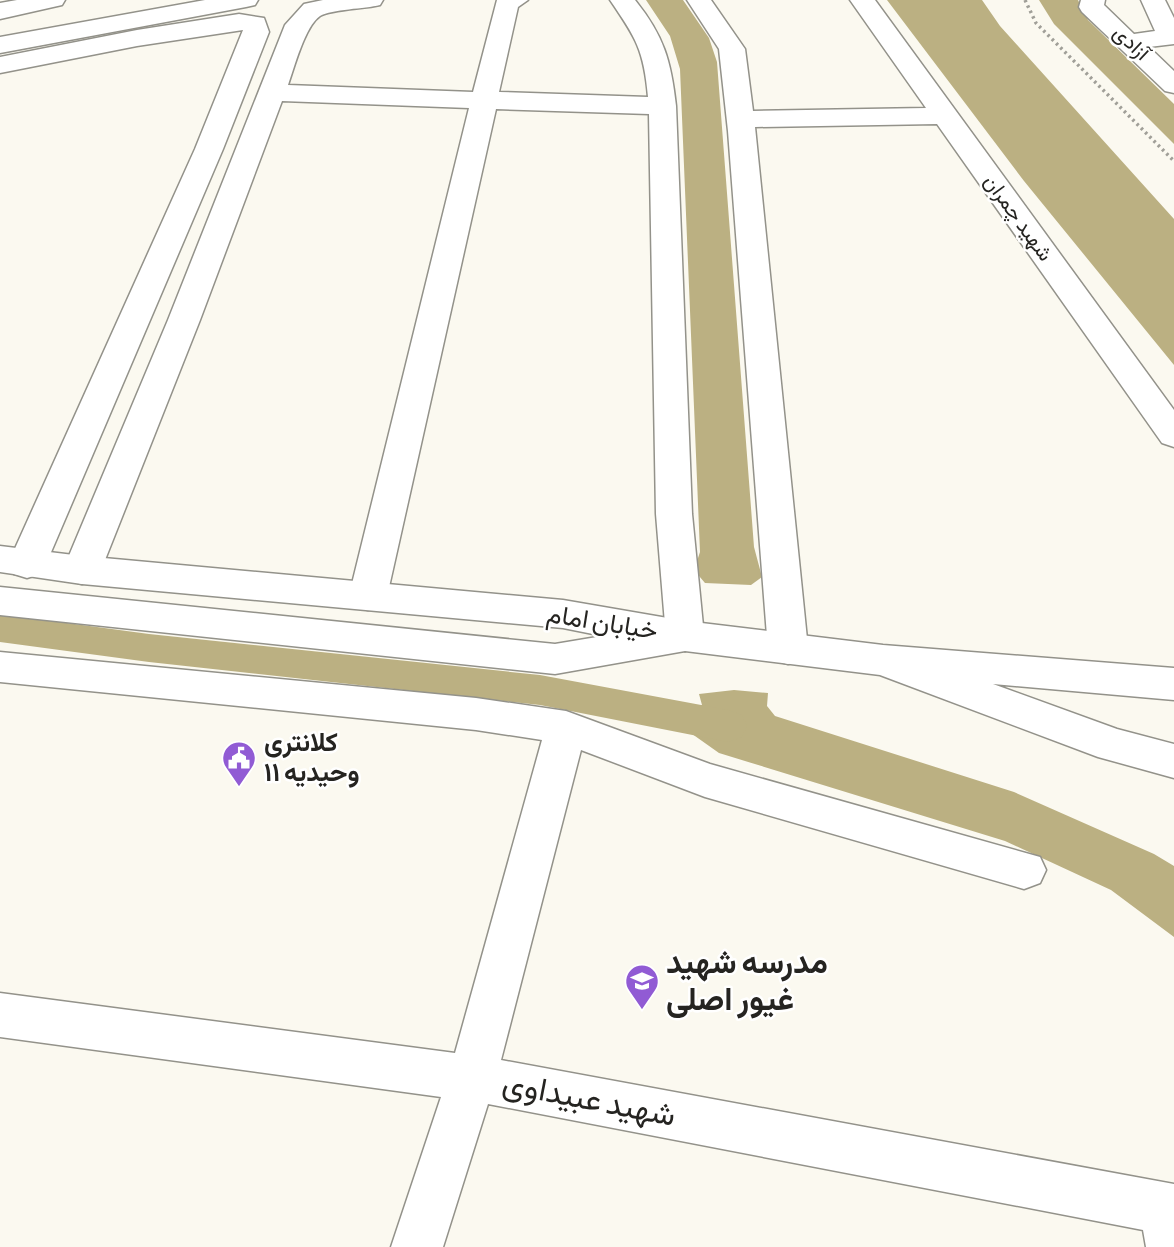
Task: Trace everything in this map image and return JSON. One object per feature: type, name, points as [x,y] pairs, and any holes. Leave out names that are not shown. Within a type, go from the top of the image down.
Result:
[{"type":"main road","points":[[0,11],[53,0]]},
{"type":"main road","points":[[0,32],[91,12],[168,0]]},
{"type":"main road","points":[[0,45],[246,0]]},
{"type":"main road","points":[[82,570],[274,93],[298,25],[313,9],[371,0]]},
{"type":"main road","points":[[368,596],[507,3],[516,0]]},
{"type":"main road","points":[[622,0],[643,25],[658,57],[662,106],[674,514],[685,636],[883,660],[1174,684]]},
{"type":"main road","points":[[699,0],[732,49],[741,119],[788,649]]},
{"type":"main road","name":"شهید چمران","points":[[862,0],[1174,435]]},
{"type":"main road","name":"آزادی","points":[[1093,0],[1091,7],[1174,85]]},
{"type":"main road","points":[[1131,42],[1172,36],[1153,0]]},
{"type":"main road","points":[[0,65],[137,38],[239,22],[255,23],[256,32],[209,149],[14,562]]},
{"type":"main road","points":[[274,93],[662,106]]},
{"type":"main road","points":[[741,119],[944,116]]},
{"type":"main road","name":"خیابان امام","points":[[14,562],[563,614],[685,636]]},
{"type":"main road","name":"خیابان امام","points":[[0,601],[555,659],[685,636]]},
{"type":"main road","points":[[883,660],[1113,746],[1174,761]]},
{"type":"main road","points":[[0,667],[476,714],[566,727],[705,780],[1024,870]]},
{"type":"main road","points":[[417,1247],[472,1078],[566,727]]},
{"type":"main road","name":"شهید عبیداوی","points":[[0,1014],[472,1078],[1170,1222]]},
{"type":"path","points":[[1025,0],[1037,23],[1174,161]]},
{"type":"shaded area","points":[[646,0],[683,0],[709,38],[717,62],[754,547],[762,577],[751,585],[705,583],[694,570],[700,552],[680,69],[670,36]]},
{"type":"shaded area","points":[[887,0],[982,0],[1000,26],[1174,219],[1174,365],[1024,181]]},
{"type":"shaded area","points":[[1039,0],[1078,0],[1088,20],[1174,104],[1174,144],[1054,24]]},
{"type":"shaded area","points":[[734,690],[768,693],[767,706],[775,716],[1014,792],[1154,854],[1174,866],[1174,937],[1111,890],[1005,841],[719,753],[678,724],[680,709],[702,705],[699,694]]},
{"type":"waterway","points":[[0,628],[149,648],[540,690],[728,726]]},
{"type":"place","name":"کلانتری ۱۱ وحیدیه","points":[[239,788]]},
{"type":"place","name":"مدرسه شهید غیور اصلی","points":[[642,1011]]}]
